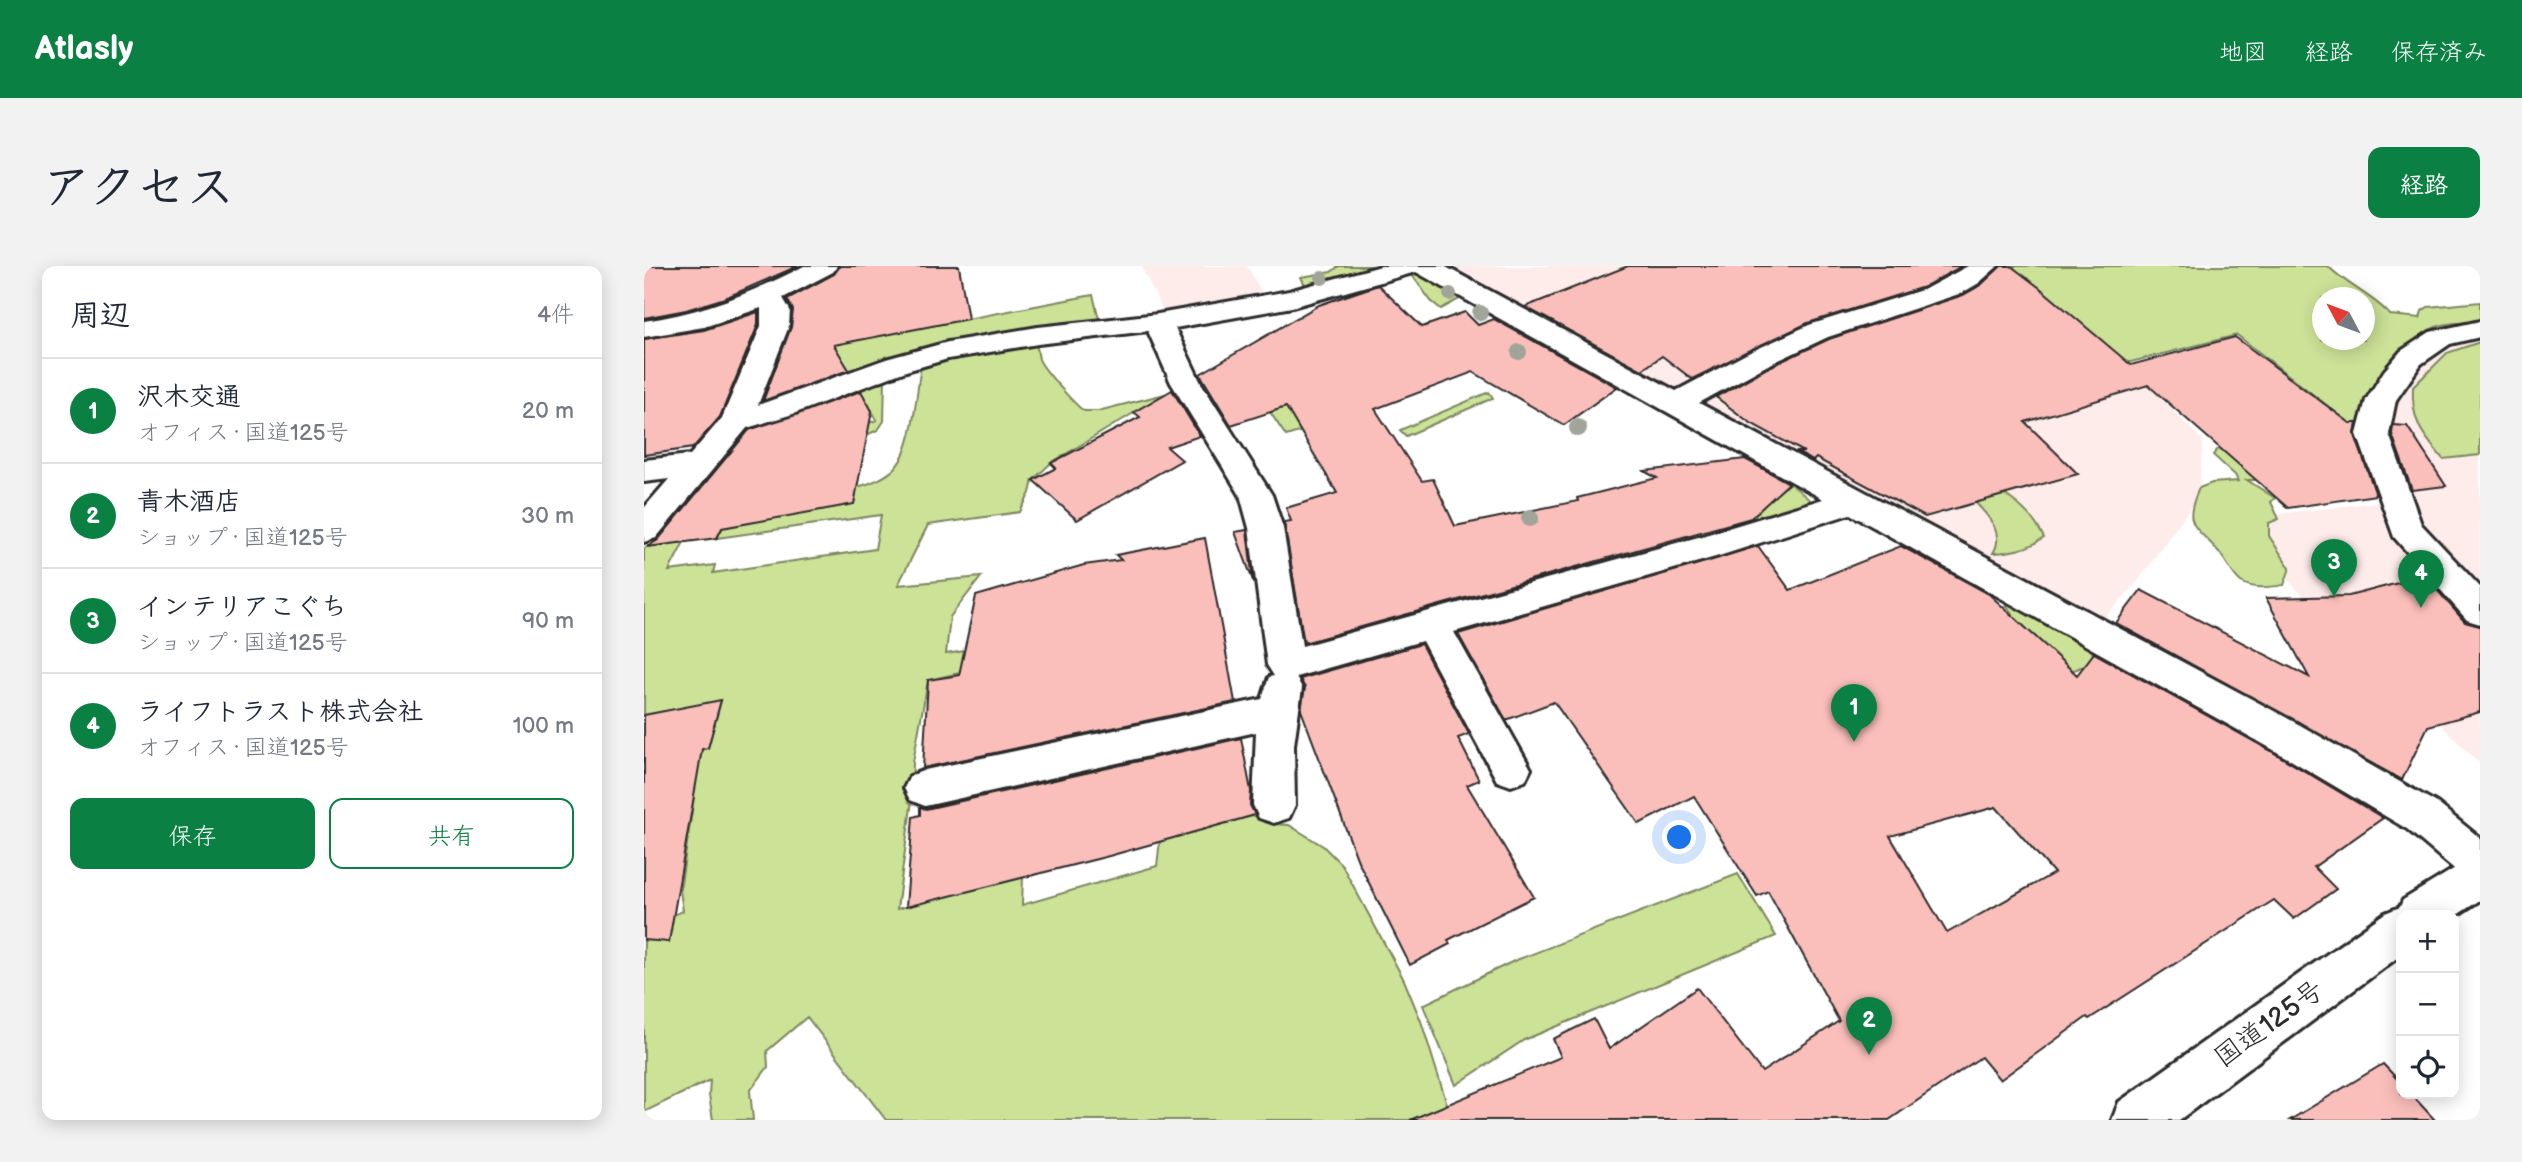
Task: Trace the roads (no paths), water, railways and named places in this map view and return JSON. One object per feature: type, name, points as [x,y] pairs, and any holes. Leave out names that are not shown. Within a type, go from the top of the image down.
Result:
[{"type":"main road","points":[[644,329],[699,321],[744,307],[824,266]]},
{"type":"main road","points":[[736,421],[932,355],[1292,299],[1410,266]]},
{"type":"main road","points":[[1424,266],[2287,737],[2422,816],[2480,864]]},
{"type":"main road","points":[[1675,404],[1766,353],[1839,323],[1948,287],[1976,274],[1985,266]]},
{"type":"main road","points":[[644,530],[736,421],[778,315],[776,306],[768,296]]},
{"type":"main road","points":[[1158,321],[1186,383],[1256,495],[1266,528],[1286,665],[1273,745],[1274,805]]},
{"type":"main road","points":[[2480,329],[2450,335],[2419,350],[2388,388],[2372,422],[2373,434],[2406,529],[2480,610]]},
{"type":"main road","points":[[644,471],[700,464]]},
{"type":"main road","points":[[1286,665],[1707,547],[1854,502]]},
{"type":"main road","points":[[1431,624],[1511,769]]},
{"type":"main road","points":[[925,788],[1279,711]]},
{"type":"main road","points":[[2427,910],[2480,876]]},
{"type":"main road","name":"国道125号","points":[[2137,1120],[2396,932]]},
{"type":"place","name":"インテリアこぐち","points":[[2334,597]]},
{"type":"place","name":"ライフトラスト株式会社","points":[[2421,608]]},
{"type":"place","name":"沢木交通","points":[[1854,742]]},
{"type":"place","name":"青木酒店","points":[[1869,1055]]}]
